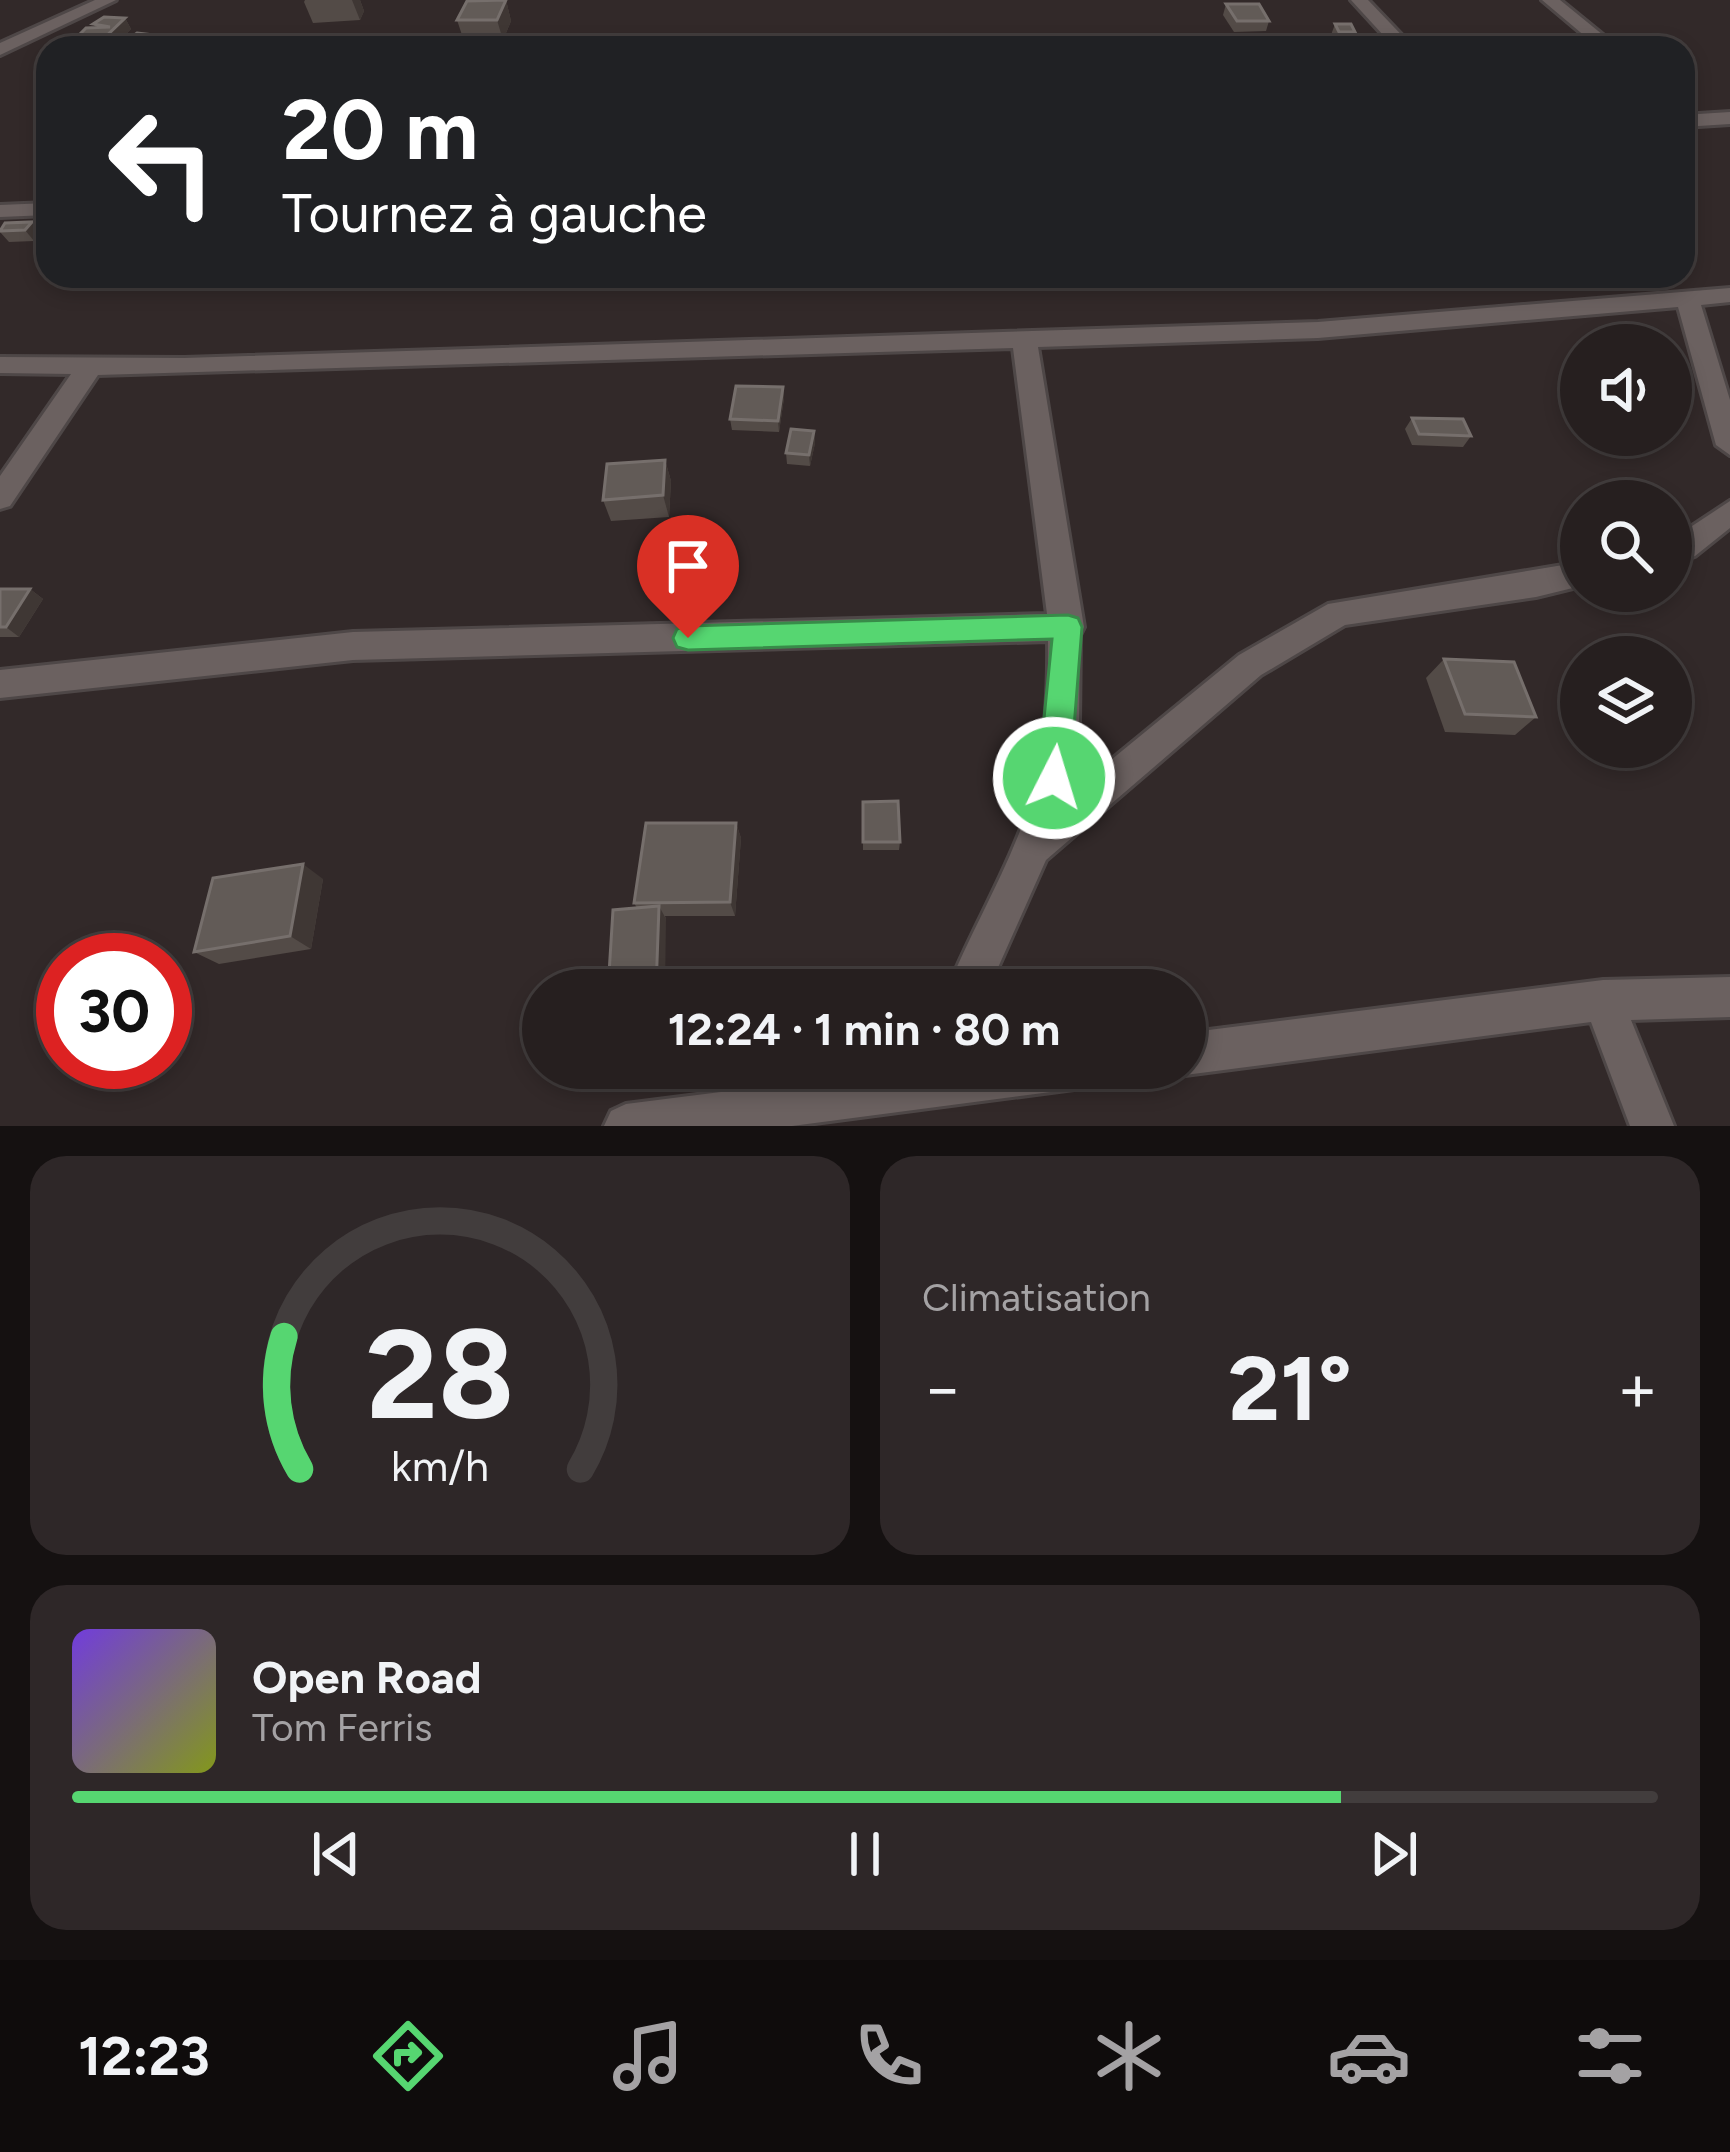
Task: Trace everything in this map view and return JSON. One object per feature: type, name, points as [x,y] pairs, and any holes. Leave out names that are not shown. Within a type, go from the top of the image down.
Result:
[{"type":"street","points":[[0,50],[108,0]]},
{"type":"street","points":[[1359,0],[1394,36]]},
{"type":"street","points":[[1550,0],[1595,36]]},
{"type":"street","points":[[1695,121],[1730,118]]},
{"type":"street","points":[[0,211],[36,210]]},
{"type":"street","points":[[0,365],[88,368],[1318,330],[1730,295]]},
{"type":"street","points":[[1687,298],[1730,445]]},
{"type":"street","points":[[977,969],[1031,849],[1054,778],[1068,627],[1024,340]]},
{"type":"street","points":[[0,498],[88,368]]},
{"type":"street","points":[[1692,542],[1730,512]]},
{"type":"street","points":[[1031,849],[1250,665],[1340,613],[1560,579]]},
{"type":"street","points":[[0,684],[353,646],[1068,627]]},
{"type":"street","points":[[1206,1051],[1603,1000],[1730,997]]},
{"type":"street","points":[[1603,1000],[1652,1126]]},
{"type":"street","points":[[626,1126],[858,1089]]},
{"type":"building","points":[[506,0],[497,20],[457,20],[467,1]]},
{"type":"building","points":[[1226,4],[1259,4],[1269,21],[1237,21]]},
{"type":"building","points":[[104,17],[125,18],[106,36],[78,36],[86,28],[110,27],[93,24]]},
{"type":"building","points":[[1335,24],[1351,24],[1355,32],[1339,32]]},
{"type":"building","points":[[32,222],[25,230],[0,231],[5,223]]},
{"type":"building","points":[[736,386],[783,387],[778,421],[730,419]]},
{"type":"building","points":[[1412,418],[1463,419],[1471,436],[1419,434]]},
{"type":"building","points":[[791,429],[814,431],[809,455],[786,453]]},
{"type":"building","points":[[665,460],[663,495],[603,500],[607,464]]},
{"type":"building","points":[[0,589],[30,589],[6,627],[0,627]]},
{"type":"building","points":[[1444,659],[1514,662],[1536,717],[1465,714]]},
{"type":"building","points":[[898,801],[900,842],[863,842],[863,802]]},
{"type":"building","points":[[646,823],[736,823],[730,902],[634,903]]},
{"type":"building","points":[[303,864],[290,936],[194,952],[213,878]]},
{"type":"building","points":[[659,906],[657,969],[609,969],[613,910]]},
{"type":"route","points":[[688,638],[1068,627],[1054,778]]}]
